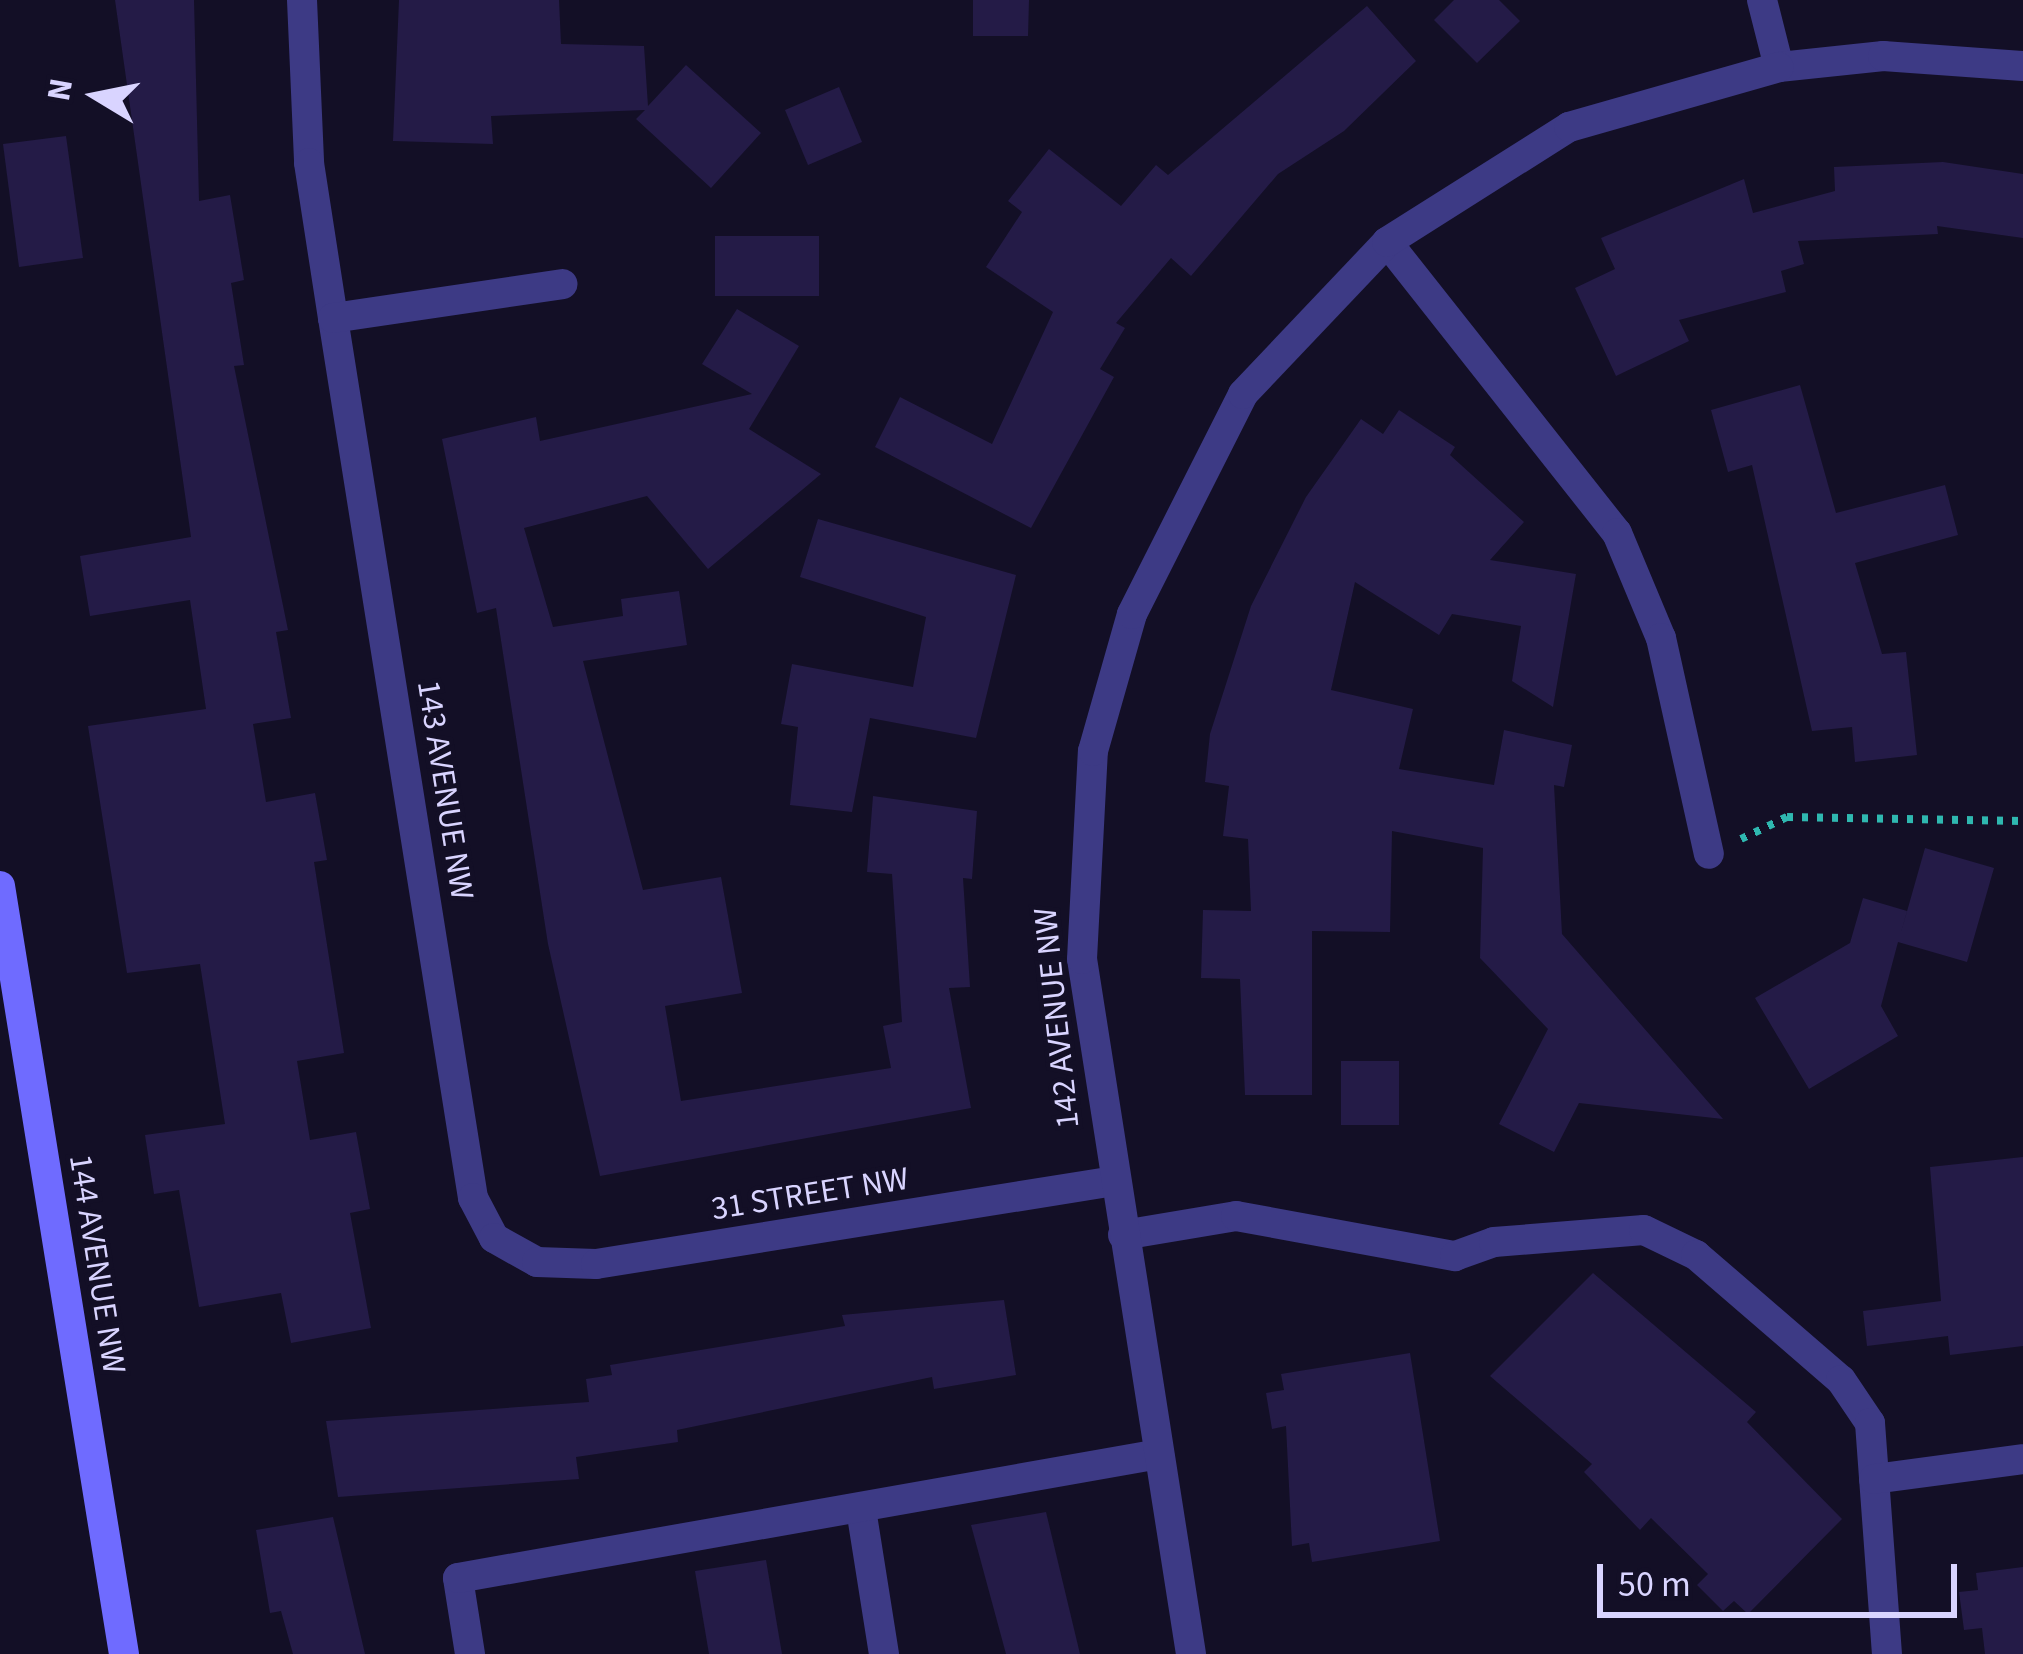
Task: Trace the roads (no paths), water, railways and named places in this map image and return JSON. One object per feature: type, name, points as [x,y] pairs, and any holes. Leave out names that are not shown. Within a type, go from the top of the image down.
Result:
[{"type":"main road","name":"144 AVENUE NW","points":[[0,886],[124,1654]]},
{"type":"street","name":"143 AVENUE NW","points":[[302,0],[309,163],[473,1198],[518,1257]]},
{"type":"street","points":[[1762,0],[1779,67]]},
{"type":"street","name":"142 AVENUE NW","points":[[1191,1654],[1114,1181],[1079,891],[1109,681],[1158,545],[1243,394],[1387,242],[1569,127],[1779,67],[1883,56],[2023,66]]},
{"type":"street","points":[[1387,242],[1617,533],[1660,638],[1709,854]]},
{"type":"street","points":[[333,318],[562,284]]},
{"type":"street","name":"31 STREET NW","points":[[518,1257],[596,1264],[1114,1181]]},
{"type":"street","points":[[1123,1235],[1236,1216],[1454,1256],[1494,1242],[1645,1230],[1696,1255],[1841,1379],[1870,1423],[1888,1654]]},
{"type":"street","points":[[470,1654],[458,1579],[1159,1454]]},
{"type":"street","points":[[1874,1479],[2023,1460]]},
{"type":"street","points":[[861,1509],[884,1654]]}]
